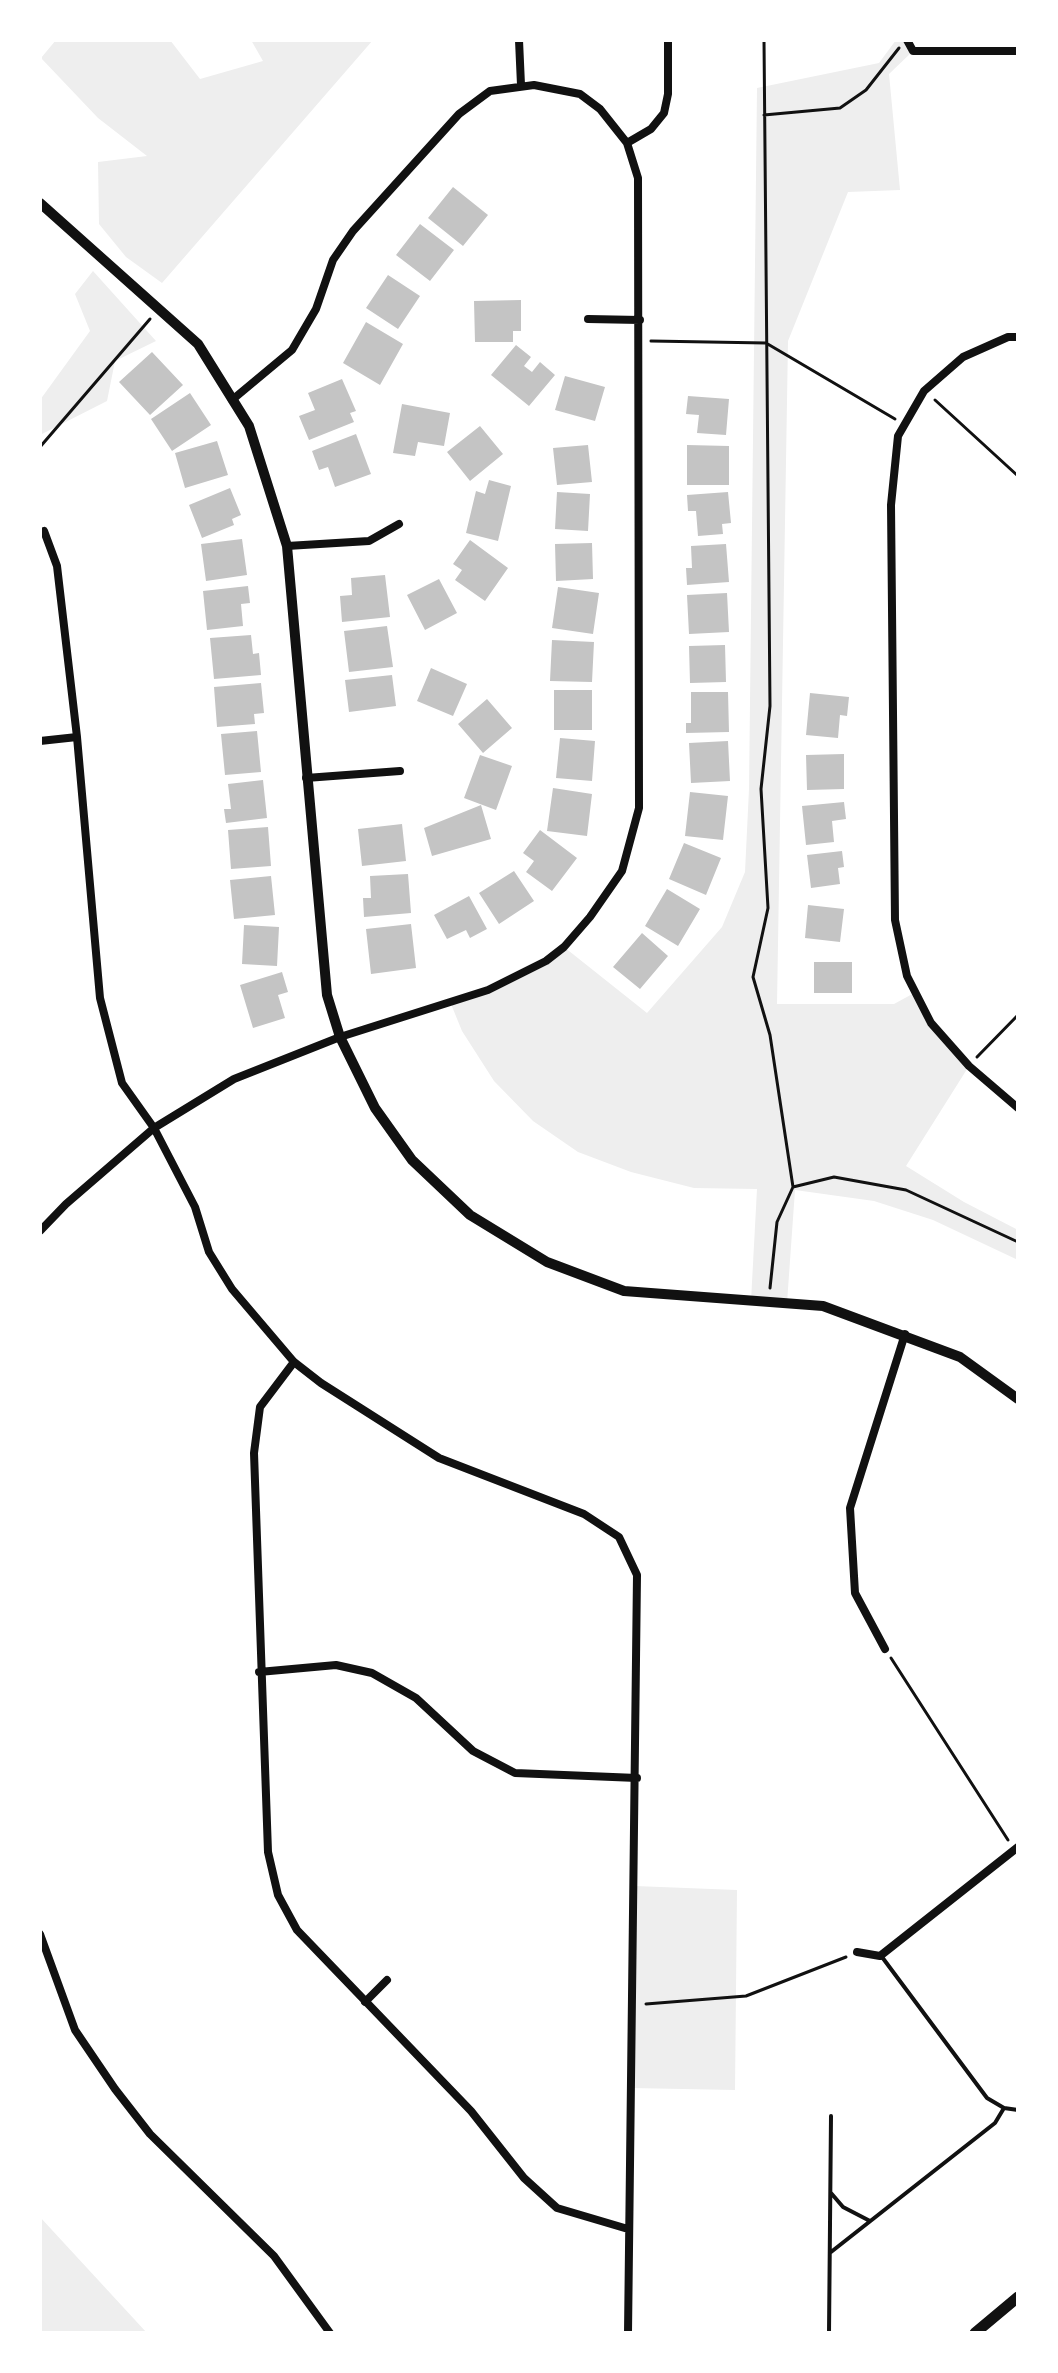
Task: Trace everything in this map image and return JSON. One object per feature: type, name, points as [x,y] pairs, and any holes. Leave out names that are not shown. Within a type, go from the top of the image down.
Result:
[{"type":"main road","points":[[975,2333],[1018,2297]]},
{"type":"street","points":[[519,40],[521,85]]},
{"type":"street","points":[[627,143],[651,129],[664,113],[668,94],[668,40]]},
{"type":"street","points":[[906,40],[913,51],[1018,51]]},
{"type":"street","points":[[40,1231],[66,1204],[154,1128],[234,1079],[340,1037],[488,990],[546,961],[564,947],[590,917],[622,871],[639,808],[638,178],[627,143],[600,109],[580,94],[558,87],[521,85],[490,91],[459,114],[339,250],[316,309],[292,350],[232,400]]},
{"type":"street","points":[[40,203],[198,344],[249,426],[287,546],[319,940],[327,995],[340,1037],[375,1108],[412,1160],[470,1215],[547,1262],[624,1291],[823,1306],[960,1357],[1018,1399]]},
{"type":"street","points":[[588,319],[640,320]]},
{"type":"street","points":[[1018,337],[1008,337],[963,357],[924,391],[898,436],[893,460],[891,505],[895,920],[907,976],[931,1023],[969,1066],[1018,1108]]},
{"type":"street","points":[[287,546],[369,541],[399,524]]},
{"type":"street","points":[[44,531],[57,566],[77,737],[100,998],[122,1083],[154,1128],[195,1207],[209,1252],[232,1289],[294,1362],[386,1427],[439,1458],[584,1514],[619,1537],[637,1575],[637,1778],[628,2333]]},
{"type":"street","points":[[40,741],[77,737]]},
{"type":"street","points":[[306,778],[400,771]]},
{"type":"street","points":[[885,1649],[855,1593],[850,1508],[905,1334]]},
{"type":"street","points":[[294,1362],[260,1407],[254,1453],[259,1672],[268,1852],[278,1895],[297,1930],[471,2111],[524,2178],[557,2208],[628,2229]]},
{"type":"street","points":[[259,1672],[336,1665],[372,1673],[416,1698],[473,1751],[515,1773],[637,1778]]},
{"type":"street","points":[[857,1952],[880,1956],[1016,1849]]},
{"type":"street","points":[[40,1934],[75,2030],[115,2089],[150,2134],[274,2256],[330,2333]]},
{"type":"street","points":[[365,2002],[387,1980]]},
{"type":"lane","points":[[880,1956],[987,2098],[1004,2108],[1018,2110]]},
{"type":"lane","points":[[831,2252],[995,2123],[1004,2108]]},
{"type":"lane","points":[[829,2333],[831,2116]]},
{"type":"lane","points":[[831,2193],[843,2207],[870,2221]]},
{"type":"path","points":[[764,40],[770,706],[761,789],[768,908],[753,977],[770,1035],[793,1187],[777,1222],[769,1302]]},
{"type":"path","points":[[764,115],[840,108],[866,90],[906,40]]},
{"type":"path","points":[[40,447],[159,309]]},
{"type":"path","points":[[640,341],[766,343],[905,424]]},
{"type":"path","points":[[924,391],[1018,476]]},
{"type":"path","points":[[969,1066],[1018,1015]]},
{"type":"path","points":[[793,1187],[834,1177],[906,1190],[1018,1242]]},
{"type":"path","points":[[885,1649],[1016,1849]]},
{"type":"path","points":[[633,2005],[746,1996],[857,1952]]},
{"type":"shaded area","points":[[56,40],[170,40],[200,79],[263,61],[251,40],[373,40],[162,283],[126,257],[99,224],[98,162],[147,156],[98,118],[41,58]]},
{"type":"shaded area","points":[[896,40],[907,40],[913,51],[889,74],[900,190],[848,192],[788,341],[777,1004],[894,1004],[916,992],[931,1023],[969,1066],[906,1166],[964,1202],[1018,1230],[1018,1260],[933,1220],[874,1201],[795,1190],[787,1303],[751,1301],[757,1189],[694,1188],[631,1172],[578,1152],[533,1121],[494,1081],[462,1031],[451,1004],[488,990],[564,947],[647,1013],[722,927],[745,872],[749,789],[757,88],[879,63]]},
{"type":"shaded area","points":[[93,271],[156,341],[115,361],[107,401],[40,435],[40,400],[90,331],[75,294]]},
{"type":"shaded area","points":[[635,1886],[737,1890],[735,2090],[631,2088]]},
{"type":"shaded area","points":[[40,2217],[147,2333],[40,2333]]},
{"type":"building","points":[[453,187],[488,215],[463,246],[428,218]]},
{"type":"building","points":[[420,224],[454,250],[430,281],[396,255]]},
{"type":"building","points":[[388,275],[420,296],[398,329],[366,308]]},
{"type":"building","points":[[521,300],[521,331],[513,331],[513,342],[475,342],[474,301]]},
{"type":"building","points":[[366,322],[403,344],[380,385],[343,363]]},
{"type":"building","points":[[516,345],[531,357],[524,366],[532,372],[540,362],[555,375],[529,406],[491,375]]},
{"type":"building","points":[[152,352],[183,385],[150,415],[119,382]]},
{"type":"building","points":[[565,376],[605,387],[595,421],[555,410]]},
{"type":"building","points":[[342,379],[356,411],[350,413],[354,422],[309,440],[299,416],[315,410],[308,393]]},
{"type":"building","points":[[190,393],[211,425],[172,451],[151,419]]},
{"type":"building","points":[[688,396],[729,399],[726,435],[697,433],[699,415],[686,414]]},
{"type":"building","points":[[402,404],[450,413],[444,446],[418,442],[415,456],[393,453]]},
{"type":"building","points":[[480,426],[503,454],[470,481],[447,452]]},
{"type":"building","points":[[356,434],[371,474],[335,487],[328,467],[319,470],[312,451]]},
{"type":"building","points":[[217,441],[228,475],[185,488],[175,453]]},
{"type":"building","points":[[588,445],[592,482],[557,485],[553,448]]},
{"type":"building","points":[[687,445],[729,446],[729,485],[687,485]]},
{"type":"building","points":[[489,480],[511,486],[498,541],[466,533],[476,491],[485,494]]},
{"type":"building","points":[[230,488],[241,515],[232,519],[234,525],[202,538],[189,505]]},
{"type":"building","points":[[557,492],[590,494],[588,531],[555,529]]},
{"type":"building","points":[[728,492],[731,523],[722,524],[723,534],[698,536],[696,511],[688,511],[687,495]]},
{"type":"building","points":[[242,539],[247,575],[206,581],[201,544]]},
{"type":"building","points":[[470,540],[508,568],[485,601],[455,580],[462,570],[453,564]]},
{"type":"building","points":[[592,543],[593,579],[556,581],[555,544]]},
{"type":"building","points":[[726,544],[729,582],[687,585],[686,568],[692,568],[691,546]]},
{"type":"building","points":[[385,575],[390,617],[342,622],[340,596],[352,595],[351,578]]},
{"type":"building","points":[[439,579],[457,613],[425,630],[407,595]]},
{"type":"building","points":[[248,586],[250,603],[241,604],[243,626],[207,630],[203,591]]},
{"type":"building","points":[[558,587],[599,593],[593,634],[552,628]]},
{"type":"building","points":[[727,593],[729,632],[689,634],[687,595]]},
{"type":"building","points":[[387,626],[393,667],[349,672],[344,631]]},
{"type":"building","points":[[251,635],[253,654],[259,653],[261,675],[214,679],[210,638]]},
{"type":"building","points":[[552,640],[594,642],[592,682],[550,681]]},
{"type":"building","points":[[725,645],[726,682],[690,683],[689,646]]},
{"type":"building","points":[[431,668],[467,684],[453,716],[417,701]]},
{"type":"building","points":[[392,675],[396,706],[349,712],[345,680]]},
{"type":"building","points":[[261,683],[264,713],[254,714],[255,724],[217,727],[214,687]]},
{"type":"building","points":[[554,690],[592,690],[592,730],[554,730]]},
{"type":"building","points":[[691,692],[728,692],[729,732],[686,733],[686,723],[691,723]]},
{"type":"building","points":[[810,693],[849,697],[847,716],[840,715],[838,738],[806,735]]},
{"type":"building","points":[[487,699],[512,728],[483,753],[458,724]]},
{"type":"building","points":[[257,731],[261,772],[225,775],[221,734]]},
{"type":"building","points":[[560,738],[595,741],[592,781],[556,778]]},
{"type":"building","points":[[728,741],[730,781],[691,783],[689,743]]},
{"type":"building","points":[[844,754],[844,789],[807,790],[806,755]]},
{"type":"building","points":[[480,755],[512,766],[496,810],[464,798]]},
{"type":"building","points":[[263,780],[267,818],[226,823],[224,809],[231,809],[228,784]]},
{"type":"building","points":[[553,788],[592,794],[587,836],[547,831]]},
{"type":"building","points":[[690,792],[728,796],[723,840],[685,836]]},
{"type":"building","points":[[844,802],[846,819],[832,821],[834,842],[806,845],[802,806]]},
{"type":"building","points":[[481,805],[491,839],[432,856],[424,828]]},
{"type":"building","points":[[402,824],[406,861],[362,866],[358,829]]},
{"type":"building","points":[[268,827],[271,866],[231,869],[228,830]]},
{"type":"building","points":[[540,830],[577,858],[552,891],[526,872],[534,861],[523,853]]},
{"type":"building","points":[[684,843],[721,858],[706,895],[669,879]]},
{"type":"building","points":[[842,851],[844,867],[838,868],[840,884],[811,888],[807,855]]},
{"type":"building","points":[[514,871],[534,901],[499,924],[479,893]]},
{"type":"building","points":[[408,874],[411,913],[364,917],[363,898],[371,898],[370,876]]},
{"type":"building","points":[[271,876],[275,915],[234,919],[230,880]]},
{"type":"building","points":[[667,889],[700,909],[678,946],[645,926]]},
{"type":"building","points":[[469,896],[487,929],[470,938],[466,930],[447,939],[434,915]]},
{"type":"building","points":[[808,905],[844,909],[840,942],[805,938]]},
{"type":"building","points":[[411,924],[416,968],[371,974],[366,929]]},
{"type":"building","points":[[244,925],[279,927],[277,966],[242,964]]},
{"type":"building","points":[[642,933],[668,956],[640,989],[613,967]]},
{"type":"building","points":[[814,962],[852,962],[852,993],[814,993]]},
{"type":"building","points":[[282,972],[288,992],[278,995],[285,1018],[253,1028],[240,985]]}]
